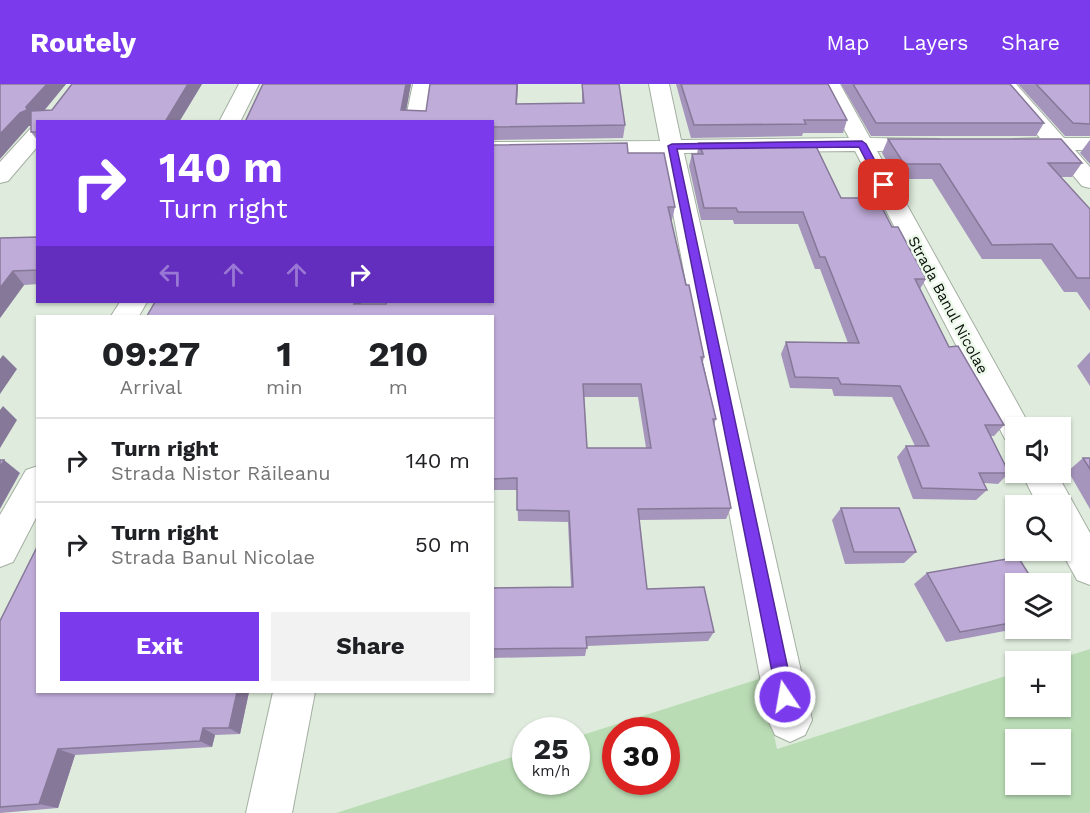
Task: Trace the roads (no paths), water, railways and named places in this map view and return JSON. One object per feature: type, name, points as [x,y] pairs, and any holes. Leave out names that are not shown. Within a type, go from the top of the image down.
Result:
[{"type":"street","points":[[230,120],[249,84]]},
{"type":"street","points":[[415,120],[423,84]]},
{"type":"street","points":[[659,84],[790,720]]},
{"type":"street","name":"Strada Banul Nicolae","points":[[830,84],[1009,417]]},
{"type":"street","points":[[1005,84],[1090,181]]},
{"type":"street","points":[[0,176],[36,134]]},
{"type":"street","points":[[494,149],[954,144]]},
{"type":"street","points":[[1000,144],[1090,144]]},
{"type":"street","points":[[0,550],[36,484]]},
{"type":"street","points":[[1071,534],[1090,568]]},
{"type":"street","points":[[269,813],[294,693]]}]
